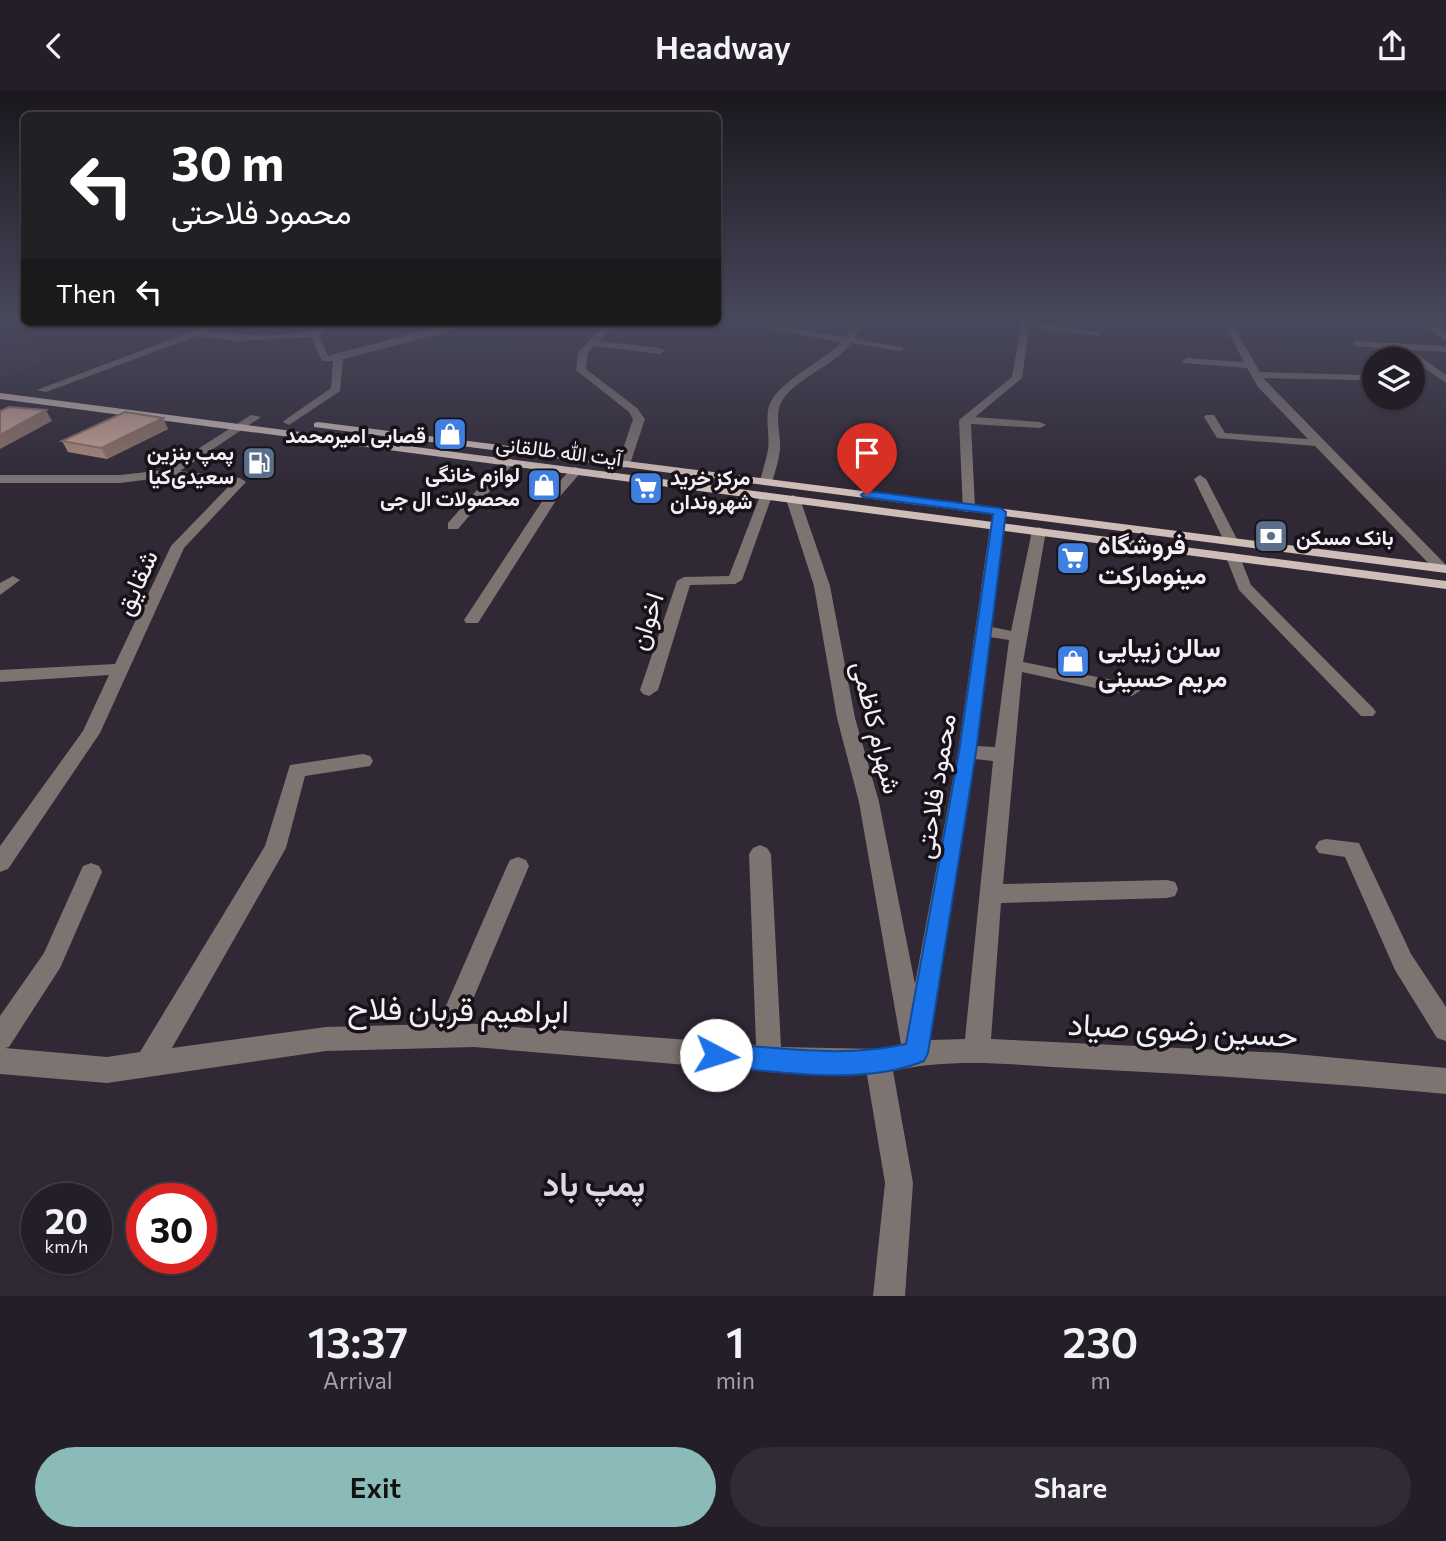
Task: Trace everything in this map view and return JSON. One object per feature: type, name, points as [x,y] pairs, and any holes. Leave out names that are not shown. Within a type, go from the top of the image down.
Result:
[{"type":"main road","name":"آیت الله طالقانی","points":[[0,385],[624,464],[766,489],[793,499],[998,519],[1232,549],[1446,585]]},
{"type":"main road","name":"آیت الله طالقانی","points":[[0,396],[576,471],[968,508],[1039,531],[1444,568]]},
{"type":"main road","points":[[274,432],[289,422]]},
{"type":"street","points":[[42,390],[82,375]]},
{"type":"street","points":[[289,422],[336,389],[337,375]]},
{"type":"street","points":[[588,375],[633,410],[639,419],[624,464]]},
{"type":"street","points":[[766,489],[774,449],[772,421],[775,404],[789,386],[806,375]]},
{"type":"street","points":[[965,420],[1017,375]]},
{"type":"street","points":[[1257,375],[1262,385],[1444,568]]},
{"type":"street","points":[[1333,375],[1359,377]]},
{"type":"street","points":[[0,479],[73,481],[168,473],[255,417]]},
{"type":"street","points":[[1210,417],[1221,436],[1320,443]]},
{"type":"street","points":[[965,420],[1040,425]]},
{"type":"street","points":[[965,420],[968,508]]},
{"type":"street","points":[[453,526],[508,462]]},
{"type":"street","points":[[472,620],[550,500],[576,471]]},
{"type":"street","name":"شقایق","points":[[2,859],[90,733],[178,546],[240,482],[168,473]]},
{"type":"street","points":[[1200,479],[1232,549],[1244,587],[1367,712]]},
{"type":"street","name":"اخوان","points":[[649,690],[684,581],[734,580],[766,489]]},
{"type":"street","name":"شهرام کاظمی","points":[[793,499],[822,586],[846,717],[869,802],[916,1053]]},
{"type":"street","name":"محمود فلاحتی","points":[[916,1053],[967,752],[998,519]]},
{"type":"street","points":[[977,1051],[1003,755],[1018,636],[1039,531]]},
{"type":"street","points":[[0,590],[13,580]]},
{"type":"street","points":[[984,631],[1018,636]]},
{"type":"street","points":[[1014,665],[1132,690]]},
{"type":"street","points":[[0,676],[122,669]]},
{"type":"street","points":[[967,752],[1003,755]]},
{"type":"street","points":[[148,1064],[275,848],[297,770],[363,761]]},
{"type":"street","points":[[1326,847],[1352,849],[1403,962],[1446,1029]]},
{"type":"street","points":[[760,854],[769,1059]]},
{"type":"street","points":[[445,1036],[518,866]]},
{"type":"street","points":[[0,1038],[52,960],[91,872]]},
{"type":"street","points":[[991,894],[1167,889]]},
{"type":"street","name":"ابراهیم قربان فلاح","points":[[0,1061],[107,1070],[326,1039],[474,1035],[769,1059],[878,1062],[916,1053]]},
{"type":"street","name":"حسین رضوی صیاد","points":[[916,1053],[977,1051],[1284,1066],[1446,1081]]},
{"type":"street","points":[[878,1062],[899,1183],[888,1296]]},
{"type":"building","points":[[9,407],[46,410],[0,435],[0,411]]},
{"type":"building","points":[[125,412],[163,418],[101,448],[62,441]]},
{"type":"place","name":"قصابی امیرمحمد","points":[[450,434]]},
{"type":"place","name":"پمپ بنزین سعیدی‌کیا","points":[[259,463]]},
{"type":"place","name":"لوازم خانگی محصولات ال جی","points":[[544,485]]},
{"type":"place","name":"مرکز خرید شهروندان","points":[[646,488]]},
{"type":"place","name":"بانک مسکن","points":[[1271,536]]},
{"type":"place","name":"فروشگاه مینومارکت","points":[[1073,558]]},
{"type":"place","name":"سالن زیبایی مریم حسینی","points":[[1073,661]]},
{"type":"district","name":"پمپ باد","points":[[594,1182]]},
{"type":"route","points":[[716,1055],[792,1061],[878,1062],[916,1053],[967,752],[1000,512],[867,495]]}]
